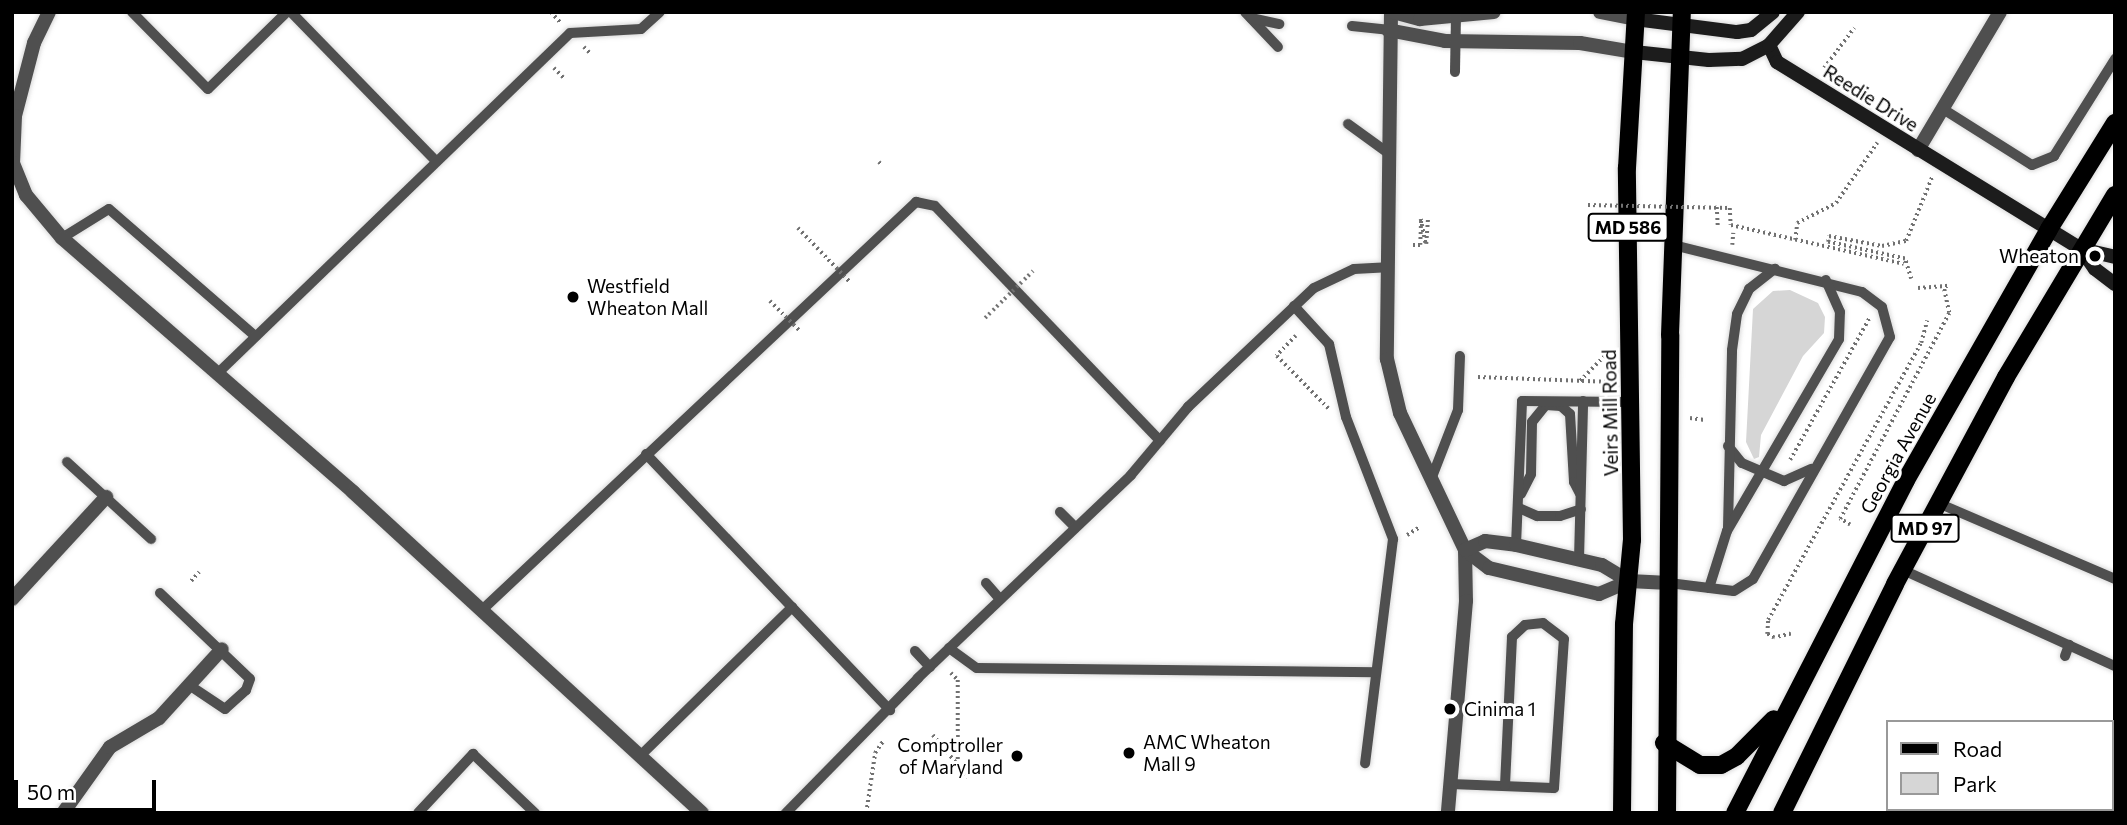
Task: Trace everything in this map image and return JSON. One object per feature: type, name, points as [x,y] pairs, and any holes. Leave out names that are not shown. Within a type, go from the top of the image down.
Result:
[{"type":"main road","name":"Veirs Mill Road","points":[[1622,813],[1624,624],[1629,581],[1631,402],[1627,169],[1635,16]]},
{"type":"main road","name":"MD 586","points":[[1667,813],[1664,743],[1670,583],[1674,245],[1682,20]]},
{"type":"main road","name":"Georgia Avenue","points":[[1735,813],[1784,709],[1906,481],[2049,229],[2115,123]]},
{"type":"main road","name":"MD 97","points":[[1782,813],[1938,503],[2081,249],[2115,195]]},
{"type":"main road","points":[[1664,743],[1700,765],[1721,765],[1737,756],[1784,709]]},
{"type":"street","points":[[49,12],[34,43],[15,116],[13,163],[26,195],[62,237],[482,610],[702,813]]},
{"type":"street","points":[[1448,813],[1466,601],[1465,550],[1400,413],[1387,359],[1388,30],[1392,12],[1420,19],[1494,12]]},
{"type":"street","points":[[1600,12],[1682,20],[1737,32],[1751,30],[1773,12]]},
{"type":"street","points":[[1388,30],[1445,41],[1569,42],[1681,58],[1742,59],[1769,45],[1798,12]]},
{"type":"street","points":[[1918,150],[2000,12]]},
{"type":"street","name":"Reedie Drive","points":[[1769,45],[1777,62],[1918,150],[2081,249],[2115,257]]},
{"type":"street","name":"Reedie Drive","points":[[2081,249],[2095,269],[2115,284]]},
{"type":"street","points":[[12,599],[106,497]]},
{"type":"street","points":[[1465,550],[1485,541],[1516,545],[1602,565],[1629,581]]},
{"type":"street","points":[[1465,550],[1489,568],[1592,593],[1629,581],[1670,583]]},
{"type":"street","points":[[63,813],[110,747],[152,723],[222,649]]},
{"type":"lane","points":[[132,12],[208,89],[289,12],[435,160]]},
{"type":"lane","points":[[218,373],[435,160],[570,33],[641,29],[660,12]]},
{"type":"lane","points":[[1455,72],[1456,12]]},
{"type":"lane","points":[[1248,15],[1279,24]]},
{"type":"lane","points":[[1248,15],[1278,47]]},
{"type":"lane","points":[[1352,26],[1388,30]]},
{"type":"lane","points":[[1943,109],[2032,165],[2054,156],[2115,59]]},
{"type":"lane","points":[[1348,124],[1388,153]]},
{"type":"lane","points":[[482,610],[916,202],[935,206],[1160,441]]},
{"type":"lane","points":[[62,237],[109,209],[255,335]]},
{"type":"lane","points":[[1670,583],[1734,592],[1753,579],[1813,467],[1890,337],[1882,307],[1862,292],[1826,280],[1674,245]]},
{"type":"lane","points":[[788,812],[949,648],[1076,527],[1160,441],[1188,407],[1294,306],[1334,276],[1387,267]]},
{"type":"lane","points":[[1727,531],[1728,446],[1737,314],[1749,289],[1776,269]]},
{"type":"lane","points":[[1709,588],[1727,531],[1763,474],[1839,339],[1840,312],[1826,280]]},
{"type":"lane","points":[[1294,306],[1329,344],[1346,417],[1390,523],[1393,554],[1365,763]]},
{"type":"lane","points":[[1432,477],[1458,410],[1460,355]]},
{"type":"lane","points":[[1516,545],[1522,401],[1631,402]]},
{"type":"lane","points":[[1579,559],[1583,401]]},
{"type":"lane","points":[[1519,503],[1531,474],[1532,422],[1546,405],[1561,406],[1570,414],[1574,482],[1580,494]]},
{"type":"lane","points":[[1728,446],[1742,463],[1784,481],[1813,467]]},
{"type":"lane","points":[[646,454],[890,710]]},
{"type":"lane","points":[[67,462],[151,539]]},
{"type":"lane","points":[[1519,503],[1537,516],[1560,516],[1581,509]]},
{"type":"lane","points":[[1938,503],[2115,579]]},
{"type":"lane","points":[[1060,512],[1076,527]]},
{"type":"lane","points":[[1902,570],[2115,666]]},
{"type":"lane","points":[[986,583],[1000,599]]},
{"type":"lane","points":[[160,593],[222,649],[250,679],[236,703],[225,709],[189,685]]},
{"type":"lane","points":[[640,756],[792,607]]},
{"type":"lane","points":[[1450,784],[1554,788],[1564,639],[1543,623],[1525,625],[1512,636],[1505,786]]},
{"type":"lane","points":[[2065,656],[2069,645]]},
{"type":"lane","points":[[949,648],[977,668],[1376,673]]},
{"type":"lane","points":[[915,651],[930,667]]},
{"type":"lane","points":[[418,813],[473,754],[536,813]]},
{"type":"path","points":[[1824,68],[1854,29]]},
{"type":"path","points":[[554,68],[564,78]]},
{"type":"path","points":[[1795,240],[1797,223],[1836,203],[1877,143]]},
{"type":"path","points":[[1911,279],[1904,264],[1905,259],[1828,242],[1829,236],[1882,246],[1906,241],[1932,177]]},
{"type":"path","points":[[1588,205],[1730,208],[1731,225],[1904,264]]},
{"type":"path","points":[[1717,207],[1718,229]]},
{"type":"path","points":[[1413,245],[1420,245],[1421,219],[1426,244],[1428,216]]},
{"type":"path","points":[[798,228],[849,281]]},
{"type":"path","points":[[1731,253],[1733,233]]},
{"type":"path","points":[[985,318],[1033,271]]},
{"type":"path","points":[[1918,288],[1944,289],[1949,286]]},
{"type":"path","points":[[1850,525],[1840,519],[1949,313],[1944,289]]},
{"type":"path","points":[[770,301],[799,330]]},
{"type":"path","points":[[1790,460],[1873,312]]},
{"type":"path","points":[[1791,634],[1774,638],[1767,634],[1768,620],[1921,343],[1927,321]]},
{"type":"path","points":[[1580,381],[1616,344]]},
{"type":"path","points":[[1478,377],[1615,382]]},
{"type":"path","points":[[1690,418],[1705,420]]},
{"type":"path","points":[[191,581],[200,572]]},
{"type":"path","points":[[951,673],[958,680],[958,765]]},
{"type":"path","points":[[933,735],[968,777]]},
{"type":"path","points":[[866,813],[875,753],[883,741]]},
{"type":"green space","points":[[1790,290],[1818,303],[1825,317],[1824,333],[1803,356],[1761,435],[1759,457],[1754,459],[1746,442],[1753,309],[1773,291]]},
{"type":"place","name":"Wheaton","points":[[2095,256]]},
{"type":"place","name":"Westfield Wheaton Mall","points":[[573,297]]},
{"type":"place","name":"Cinima 1","points":[[1450,709]]},
{"type":"place","name":"AMC Wheaton Mall 9","points":[[1129,753]]},
{"type":"place","name":"Comptroller of Maryland","points":[[1017,756]]}]
